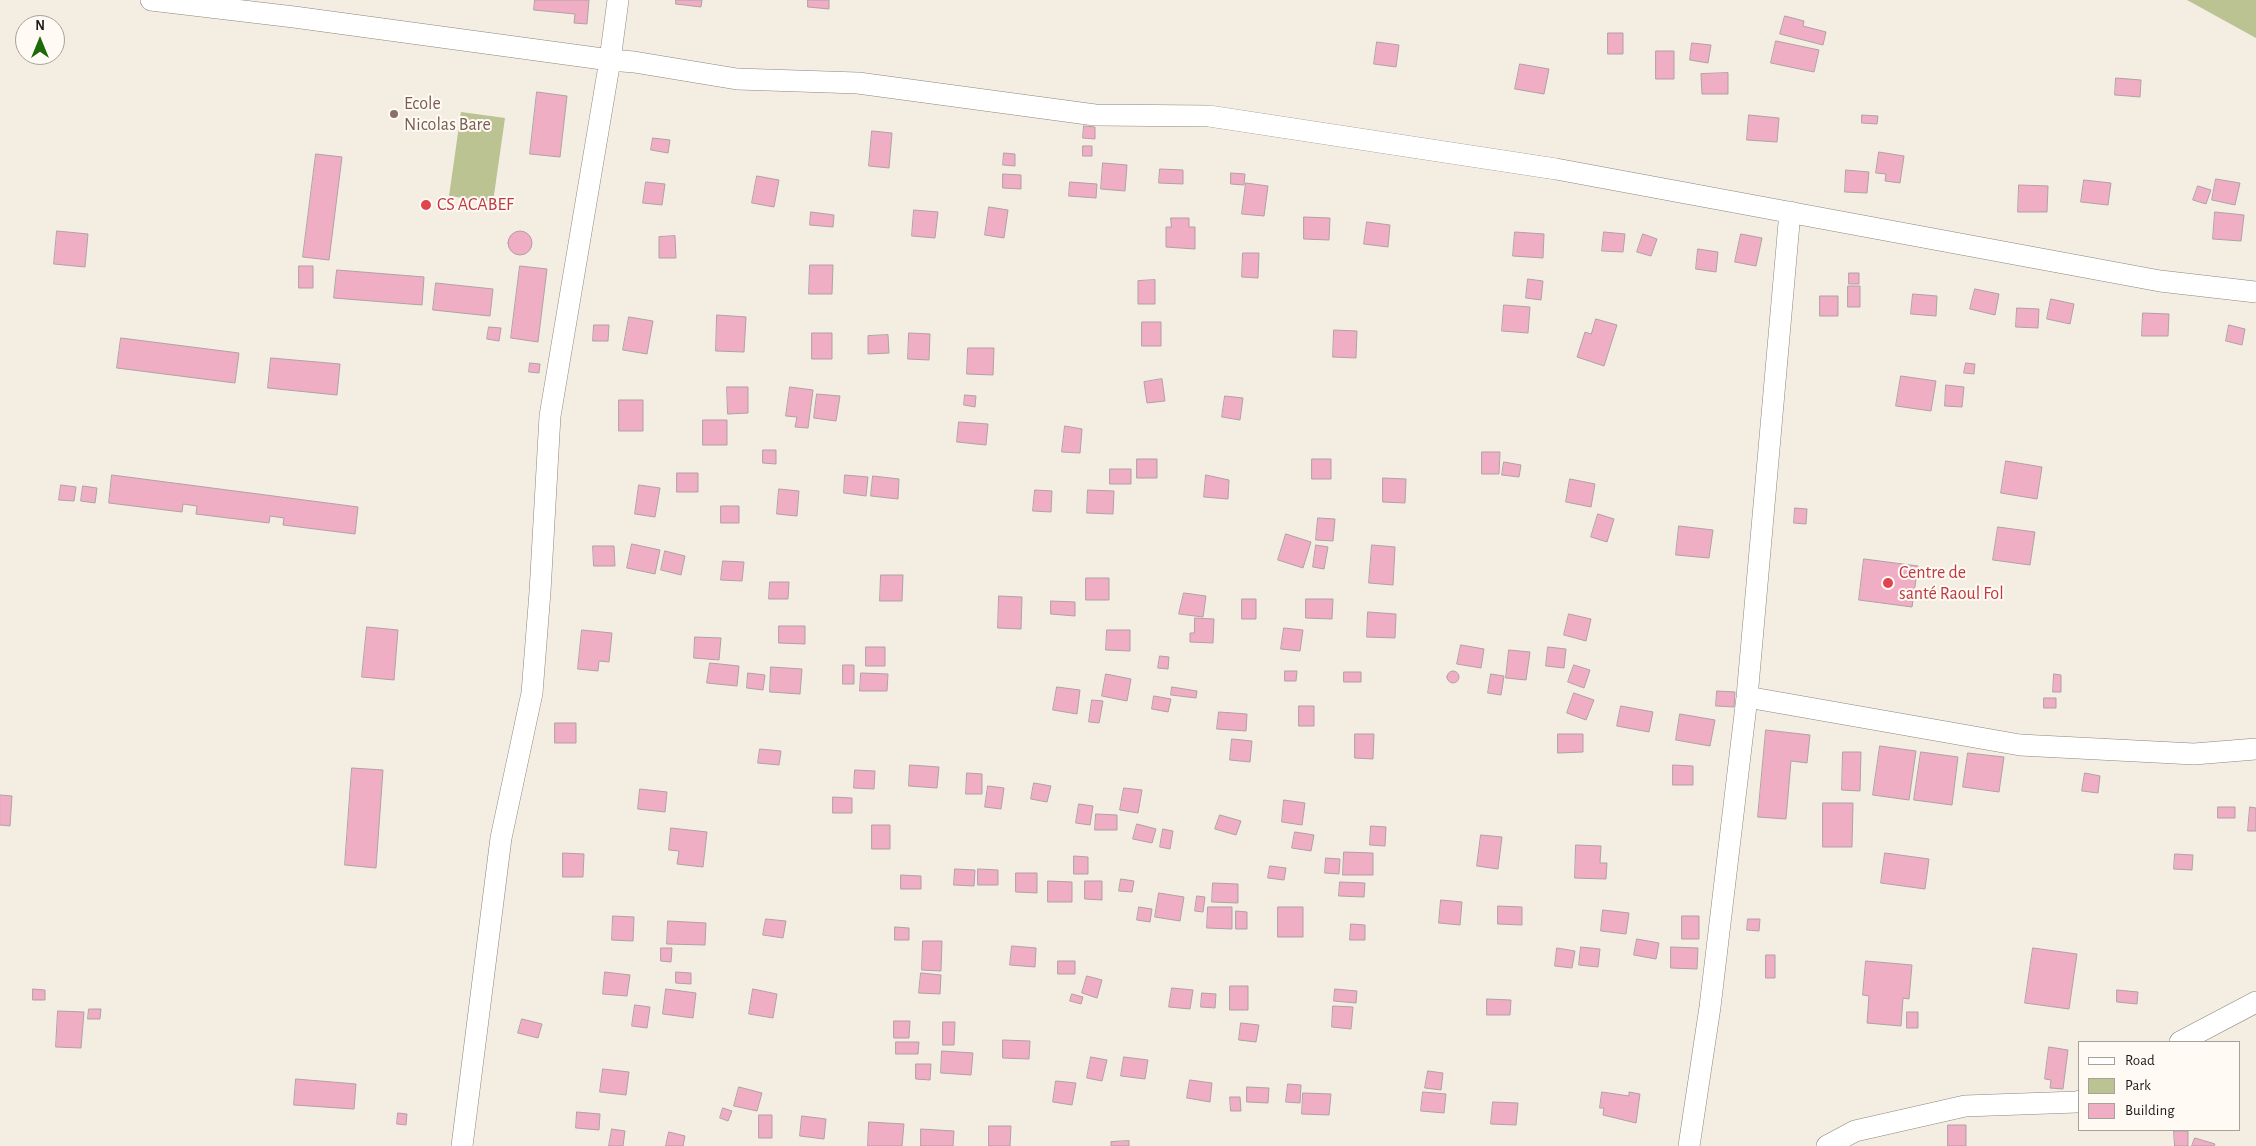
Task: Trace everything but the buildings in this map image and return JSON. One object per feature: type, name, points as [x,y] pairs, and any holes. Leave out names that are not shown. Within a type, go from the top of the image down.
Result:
[{"type":"street","points":[[151,0],[634,62],[737,78],[858,83],[1095,115],[1209,116],[1556,169],[2160,281],[2256,292]]},
{"type":"street","points":[[462,1146],[501,838],[532,693],[550,416],[610,60],[618,0]]},
{"type":"street","points":[[1689,1146],[1710,1007],[1747,697],[1790,212]]},
{"type":"street","points":[[1747,697],[2020,745],[2194,754],[2256,749]]},
{"type":"street","points":[[2182,1041],[2256,1002]]},
{"type":"street","points":[[1827,1146],[1855,1131],[1965,1106],[2078,1102]]},
{"type":"green space","points":[[2187,0],[2256,0],[2256,38]]},
{"type":"green space","points":[[461,112],[505,118],[493,202],[449,196]]},
{"type":"place","name":"Ecole Nicolas Bare","points":[[394,114]]},
{"type":"place","name":"CS ACABEF","points":[[426,205]]},
{"type":"place","name":"Centre de santé Raoul Fol","points":[[1888,583]]}]
